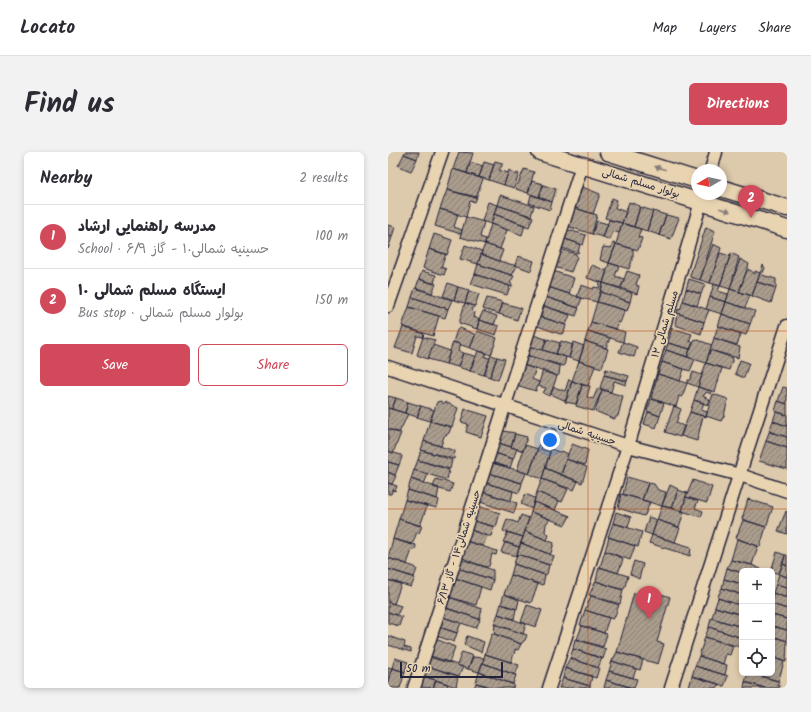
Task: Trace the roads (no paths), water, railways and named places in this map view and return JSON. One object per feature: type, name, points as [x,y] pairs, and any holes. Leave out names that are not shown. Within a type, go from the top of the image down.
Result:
[{"type":"street","points":[[388,306],[442,152]]},
{"type":"street","name":"بولوار مسلم شمالی","points":[[540,152],[787,229]]},
{"type":"street","name":"بولوار مسلم شمالی","points":[[608,152],[691,178]]},
{"type":"street","points":[[713,164],[716,152]]},
{"type":"street","name":"حسینیه شمالی۱۴ - گاز ۶/۱۳","points":[[414,688],[582,165]]},
{"type":"street","points":[[727,190],[787,208]]},
{"type":"street","name":"مسلم شمالی ۱۲","points":[[549,688],[628,446],[701,202]]},
{"type":"street","points":[[671,688],[787,326]]},
{"type":"street","name":"حسینیه شمالی","points":[[388,367],[628,446],[740,475],[787,492]]},
{"type":"place","name":"ایستگاه مسلم شمالی ۱۰","points":[[751,218]]},
{"type":"place","name":"مدرسه راهنمایی ارشاد","points":[[649,619]]}]
